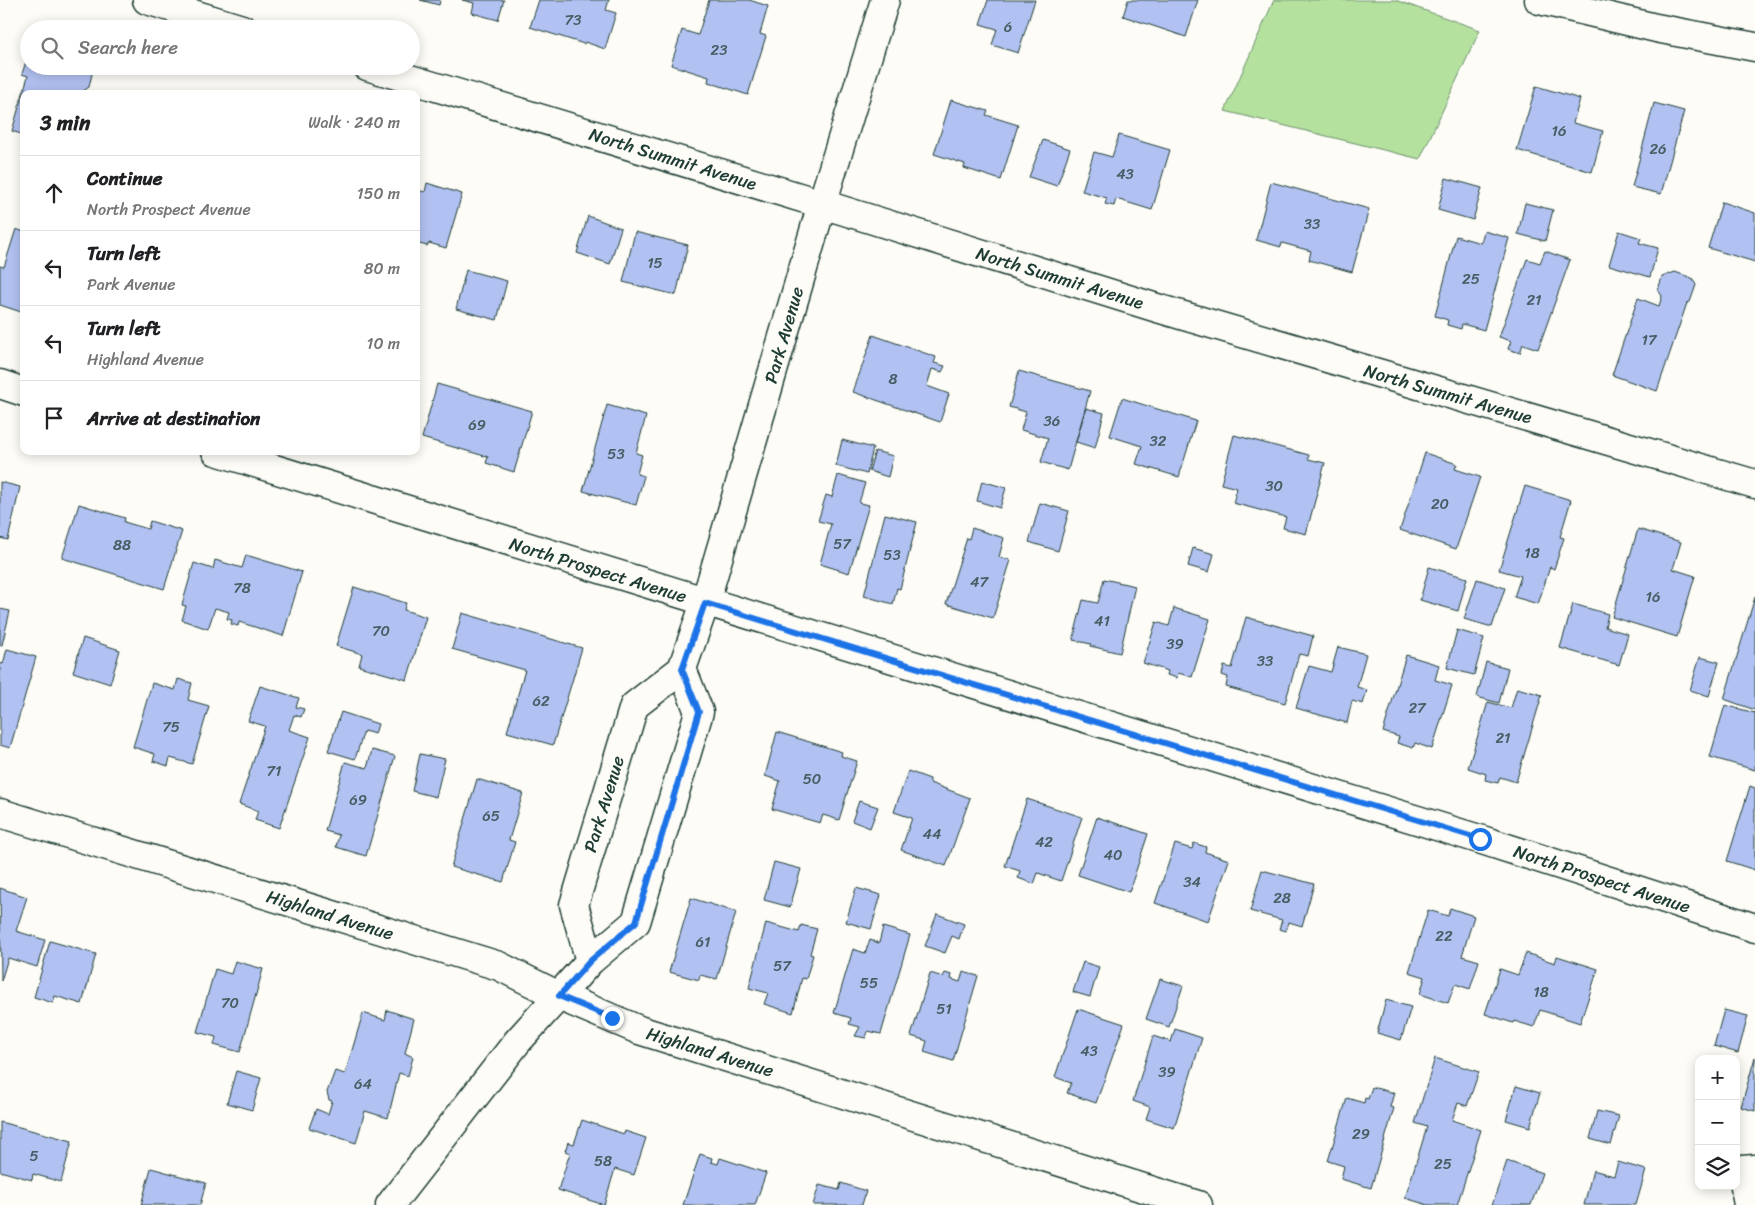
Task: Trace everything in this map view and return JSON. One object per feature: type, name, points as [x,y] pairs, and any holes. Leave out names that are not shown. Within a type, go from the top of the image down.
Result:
[{"type":"street","points":[[147,0],[213,20]]},
{"type":"street","name":"Park Avenue","points":[[590,961],[574,905],[634,706],[682,669],[705,603],[822,204],[885,0]]},
{"type":"street","points":[[1539,0],[1656,28],[1755,46]]},
{"type":"street","name":"North Summit Avenue","points":[[397,75],[1167,311],[1755,484]]},
{"type":"street","points":[[0,384],[20,391]]},
{"type":"street","name":"North Prospect Avenue","points":[[229,455],[705,603],[1480,839],[1755,928]]},
{"type":"street","points":[[396,1203],[517,1042],[590,961],[636,922],[699,712],[682,669]]},
{"type":"street","name":"Highland Avenue","points":[[0,813],[499,966],[559,996],[639,1030],[1198,1205]]},
{"type":"street","points":[[1748,1205],[1742,1170],[1755,1169]]},
{"type":"green space","points":[[1274,0],[1395,0],[1480,30],[1420,159],[1225,111]]},
{"type":"building","points":[[420,0],[440,0],[439,5]]},
{"type":"building","points":[[462,0],[504,0],[498,20],[472,13],[474,3]]},
{"type":"building","points":[[539,0],[609,0],[606,10],[616,13],[605,49],[530,27]]},
{"type":"building","points":[[709,0],[749,0],[768,6],[760,34],[766,36],[748,95],[708,82],[709,77],[671,65],[682,30],[698,35]]},
{"type":"building","points":[[988,0],[1035,0],[1018,53],[992,45],[997,29],[980,24]]},
{"type":"building","points":[[1128,0],[1198,0],[1186,37],[1123,16]]},
{"type":"building","points":[[25,75],[92,75],[89,87],[85,90],[24,90],[28,76]]},
{"type":"building","points":[[1536,86],[1580,99],[1573,123],[1603,131],[1592,172],[1517,150]]},
{"type":"building","points":[[951,100],[988,111],[986,115],[1018,125],[1001,180],[964,168],[965,164],[934,154]]},
{"type":"building","points":[[1654,103],[1684,111],[1661,194],[1632,187]]},
{"type":"building","points":[[20,104],[20,134],[12,131]]},
{"type":"building","points":[[1119,135],[1170,150],[1152,210],[1116,199],[1114,206],[1105,204],[1107,198],[1082,191],[1094,152],[1112,157]]},
{"type":"building","points":[[1043,140],[1070,149],[1057,186],[1029,177]]},
{"type":"building","points":[[1446,178],[1482,188],[1473,220],[1438,210]]},
{"type":"building","points":[[1271,182],[1369,209],[1352,272],[1309,260],[1311,251],[1282,243],[1281,247],[1256,240]]},
{"type":"building","points":[[427,183],[462,194],[446,248],[429,243],[427,246],[420,244],[420,191],[425,192]]},
{"type":"building","points":[[1722,202],[1755,213],[1755,262],[1708,248]]},
{"type":"building","points":[[1525,203],[1553,210],[1545,241],[1518,234]]},
{"type":"building","points":[[588,216],[621,228],[610,264],[577,253]]},
{"type":"building","points":[[16,229],[20,230],[20,312],[0,305],[0,266],[4,267]]},
{"type":"building","points":[[1484,231],[1509,238],[1484,330],[1462,324],[1461,329],[1447,325],[1448,320],[1435,316],[1456,236],[1481,243]]},
{"type":"building","points":[[1619,231],[1641,238],[1639,243],[1658,248],[1650,277],[1609,265]]},
{"type":"building","points":[[635,232],[688,245],[676,295],[623,282]]},
{"type":"building","points":[[1545,251],[1570,260],[1538,349],[1523,344],[1520,353],[1508,349],[1511,341],[1499,337],[1527,259],[1540,263]]},
{"type":"building","points":[[466,270],[507,281],[497,320],[456,309]]},
{"type":"building","points":[[1675,272],[1692,278],[1696,285],[1690,302],[1687,303],[1657,391],[1612,375],[1638,298],[1659,306],[1662,296],[1658,290],[1662,277]]},
{"type":"building","points":[[873,335],[936,357],[934,363],[945,366],[942,372],[932,369],[927,386],[949,394],[940,422],[853,392]]},
{"type":"building","points":[[1019,371],[1090,391],[1068,470],[1041,462],[1048,438],[1021,430],[1026,412],[1009,407]]},
{"type":"building","points":[[437,384],[532,411],[514,472],[486,463],[488,457],[422,438]]},
{"type":"building","points":[[1122,398],[1196,421],[1179,477],[1136,464],[1142,446],[1110,436]]},
{"type":"building","points":[[607,405],[646,416],[636,453],[642,455],[637,474],[644,476],[636,505],[583,491]]},
{"type":"building","points":[[1086,408],[1104,413],[1095,448],[1076,442]]},
{"type":"building","points":[[1234,435],[1309,455],[1308,459],[1325,463],[1306,534],[1283,528],[1286,517],[1233,503],[1237,488],[1221,484]]},
{"type":"building","points":[[842,440],[873,448],[867,474],[836,466]]},
{"type":"building","points":[[875,451],[893,456],[888,477],[869,471]]},
{"type":"building","points":[[1425,453],[1457,464],[1455,469],[1480,477],[1456,549],[1400,530]]},
{"type":"building","points":[[838,475],[865,483],[859,503],[869,505],[849,573],[820,564],[831,524],[818,521],[826,495],[832,497]]},
{"type":"building","points":[[982,481],[1006,488],[1000,508],[977,501]]},
{"type":"building","points":[[0,482],[20,487],[8,540],[0,538]]},
{"type":"building","points":[[1525,486],[1571,500],[1560,537],[1564,538],[1554,569],[1550,567],[1538,604],[1514,597],[1521,576],[1499,570]]},
{"type":"building","points":[[1040,503],[1069,511],[1058,551],[1029,542]]},
{"type":"building","points":[[79,504],[125,518],[124,522],[148,529],[150,521],[182,531],[164,589],[62,558]]},
{"type":"building","points":[[885,514],[917,522],[900,589],[897,588],[893,604],[864,596]]},
{"type":"building","points":[[972,528],[1004,538],[999,557],[1011,560],[993,618],[946,604]]},
{"type":"building","points":[[1638,529],[1681,542],[1673,569],[1695,576],[1677,637],[1612,617]]},
{"type":"building","points":[[1193,548],[1214,554],[1209,572],[1188,566]]},
{"type":"building","points":[[246,555],[302,572],[283,636],[239,622],[238,626],[231,624],[232,620],[227,619],[229,612],[215,608],[208,629],[182,620],[186,606],[182,605],[194,563],[213,569],[215,560],[242,568]]},
{"type":"building","points":[[1429,567],[1467,578],[1458,611],[1420,600]]},
{"type":"building","points":[[1104,579],[1135,586],[1120,653],[1073,640],[1083,600],[1098,603]]},
{"type":"building","points":[[1477,579],[1505,588],[1492,627],[1464,619]]},
{"type":"building","points":[[354,587],[406,603],[404,610],[426,617],[407,680],[359,666],[362,654],[336,646]]},
{"type":"building","points":[[1755,597],[1755,710],[1724,699]]},
{"type":"building","points":[[1573,604],[1608,614],[1605,627],[1628,634],[1619,665],[1560,648]]},
{"type":"building","points":[[1174,608],[1210,619],[1192,677],[1178,673],[1177,678],[1167,675],[1168,671],[1143,663],[1156,622],[1169,626]]},
{"type":"building","points":[[0,609],[10,611],[2,645],[0,645]]},
{"type":"building","points":[[462,613],[582,648],[553,745],[507,732],[525,670],[452,649]]},
{"type":"building","points":[[1246,617],[1313,636],[1308,656],[1299,654],[1285,703],[1226,687],[1228,677],[1222,675],[1224,666],[1232,668]]},
{"type":"building","points":[[1457,630],[1484,638],[1474,675],[1447,668]]},
{"type":"building","points":[[83,638],[120,650],[110,684],[73,672]]},
{"type":"building","points":[[1338,647],[1366,654],[1357,687],[1367,690],[1363,704],[1352,701],[1347,723],[1296,708],[1309,666],[1331,672]]},
{"type":"building","points":[[7,649],[36,657],[10,748],[0,745],[0,663],[3,664]]},
{"type":"building","points":[[1406,655],[1439,665],[1435,680],[1452,685],[1432,749],[1415,743],[1413,748],[1397,743],[1399,737],[1383,732]]},
{"type":"building","points":[[1700,657],[1719,662],[1709,696],[1690,690]]},
{"type":"building","points":[[1486,662],[1508,668],[1499,703],[1477,697]]},
{"type":"building","points":[[178,679],[192,683],[188,700],[209,706],[192,764],[170,758],[168,766],[153,761],[155,754],[133,747],[152,683],[175,690]]},
{"type":"building","points":[[260,686],[299,698],[296,707],[304,709],[301,717],[294,715],[289,730],[310,737],[279,828],[255,820],[258,811],[239,804],[265,726],[248,721]]},
{"type":"building","points":[[1517,688],[1542,695],[1516,782],[1500,777],[1498,783],[1485,780],[1486,774],[1468,768],[1488,702],[1511,708]]},
{"type":"building","points":[[1725,705],[1755,713],[1755,770],[1710,757]]},
{"type":"building","points":[[341,712],[378,724],[375,734],[364,731],[355,759],[328,751]]},
{"type":"building","points":[[777,732],[842,752],[841,756],[857,761],[839,820],[823,815],[820,823],[772,809],[780,781],[765,776]]},
{"type":"building","points":[[372,750],[395,756],[366,856],[336,847],[339,835],[325,831],[345,762],[367,768]]},
{"type":"building","points":[[420,754],[445,759],[436,797],[412,791]]},
{"type":"building","points":[[908,771],[930,779],[930,783],[970,798],[946,866],[901,850],[912,818],[894,812]]},
{"type":"building","points":[[477,779],[523,793],[509,840],[515,842],[503,882],[451,867]]},
{"type":"building","points":[[1750,786],[1755,788],[1755,870],[1727,861]]},
{"type":"building","points":[[1027,799],[1082,817],[1061,881],[1038,873],[1034,884],[1018,878],[1020,871],[1005,866]]},
{"type":"building","points":[[859,801],[878,807],[870,828],[852,821]]},
{"type":"building","points":[[1097,817],[1148,834],[1129,892],[1078,875]]},
{"type":"building","points":[[1194,843],[1206,847],[1205,852],[1229,860],[1208,921],[1155,903],[1175,844],[1192,849]]},
{"type":"building","points":[[774,862],[801,869],[790,907],[764,900]]},
{"type":"building","points":[[1262,870],[1314,884],[1302,926],[1289,922],[1286,931],[1279,929],[1282,920],[1250,911]]},
{"type":"building","points":[[0,888],[27,897],[16,931],[45,940],[37,967],[8,958],[1,981]]},
{"type":"building","points":[[856,888],[881,895],[871,929],[846,922]]},
{"type":"building","points":[[691,898],[736,912],[717,979],[700,975],[699,980],[669,972]]},
{"type":"building","points":[[1450,908],[1474,916],[1462,956],[1479,961],[1470,989],[1455,984],[1448,1003],[1420,994],[1425,977],[1409,972],[1428,910],[1448,916]]},
{"type":"building","points":[[937,914],[964,924],[959,939],[952,936],[945,953],[925,946]]},
{"type":"building","points":[[766,923],[799,932],[801,925],[817,929],[810,954],[813,955],[806,979],[802,978],[793,1013],[764,1004],[768,993],[749,988]]},
{"type":"building","points":[[883,927],[910,935],[881,1034],[868,1031],[866,1038],[855,1036],[860,1027],[849,1024],[851,1018],[834,1013],[853,949],[865,953],[870,940],[879,943]]},
{"type":"building","points":[[50,941],[96,954],[82,1004],[55,996],[53,1003],[34,997]]},
{"type":"building","points":[[1526,953],[1555,963],[1557,956],[1598,969],[1580,1023],[1540,1010],[1534,1027],[1514,1021],[1513,1023],[1485,1014],[1500,969],[1518,975]]},
{"type":"building","points":[[235,961],[263,969],[240,1052],[214,1045],[216,1037],[197,1032],[215,969],[231,974]]},
{"type":"building","points":[[1083,962],[1099,967],[1090,997],[1073,992]]},
{"type":"building","points":[[963,972],[978,976],[953,1061],[924,1052],[927,1041],[911,1036],[930,973],[943,977],[945,973],[952,975],[951,979],[960,982]]},
{"type":"building","points":[[1160,979],[1183,986],[1169,1027],[1146,1019]]},
{"type":"building","points":[[1386,1000],[1411,1007],[1401,1040],[1377,1033]]},
{"type":"building","points":[[1078,1009],[1124,1024],[1096,1103],[1067,1093],[1071,1083],[1055,1077]]},
{"type":"building","points":[[387,1010],[414,1019],[405,1053],[413,1057],[408,1076],[399,1073],[388,1118],[365,1111],[356,1143],[309,1128],[316,1109],[328,1114],[332,1101],[329,1100],[327,1092],[335,1071],[345,1074],[363,1013],[385,1020]]},
{"type":"building","points":[[1724,1010],[1748,1016],[1738,1053],[1714,1046]]},
{"type":"building","points":[[1175,1029],[1202,1038],[1174,1128],[1146,1119],[1150,1107],[1133,1101],[1153,1036],[1171,1042]]},
{"type":"building","points":[[1755,1057],[1755,1111],[1741,1107]]},
{"type":"building","points":[[1435,1058],[1479,1072],[1467,1106],[1458,1103],[1452,1120],[1481,1130],[1457,1205],[1428,1205],[1405,1198],[1427,1127],[1415,1123]]},
{"type":"building","points":[[236,1071],[261,1078],[252,1110],[227,1103]]},
{"type":"building","points":[[1516,1086],[1540,1093],[1530,1127],[1506,1120]]},
{"type":"building","points":[[1372,1087],[1394,1093],[1390,1107],[1394,1108],[1371,1188],[1341,1179],[1344,1166],[1328,1161],[1347,1098],[1364,1103],[1365,1098],[1368,1099]]},
{"type":"building","points":[[1597,1111],[1619,1116],[1611,1145],[1590,1139]]},
{"type":"building","points":[[582,1120],[624,1134],[625,1131],[646,1138],[634,1175],[615,1169],[604,1205],[558,1190],[570,1153],[565,1151],[568,1142],[574,1144]]},
{"type":"building","points":[[0,1122],[72,1141],[61,1182],[33,1174],[32,1180],[0,1171]]},
{"type":"building","points":[[700,1154],[712,1158],[711,1162],[718,1164],[720,1158],[766,1173],[755,1205],[683,1205]]},
{"type":"building","points":[[1507,1161],[1542,1173],[1531,1205],[1492,1205]]},
{"type":"building","points":[[1618,1162],[1646,1170],[1636,1205],[1584,1205],[1593,1170],[1614,1176]]},
{"type":"building","points":[[151,1168],[206,1183],[200,1205],[141,1205]]},
{"type":"building","points":[[841,1183],[866,1191],[862,1205],[813,1205],[819,1185],[839,1190]]},
{"type":"route","points":[[612,1018],[559,996],[590,961],[636,922],[699,712],[682,669],[705,603],[1480,839]]}]
